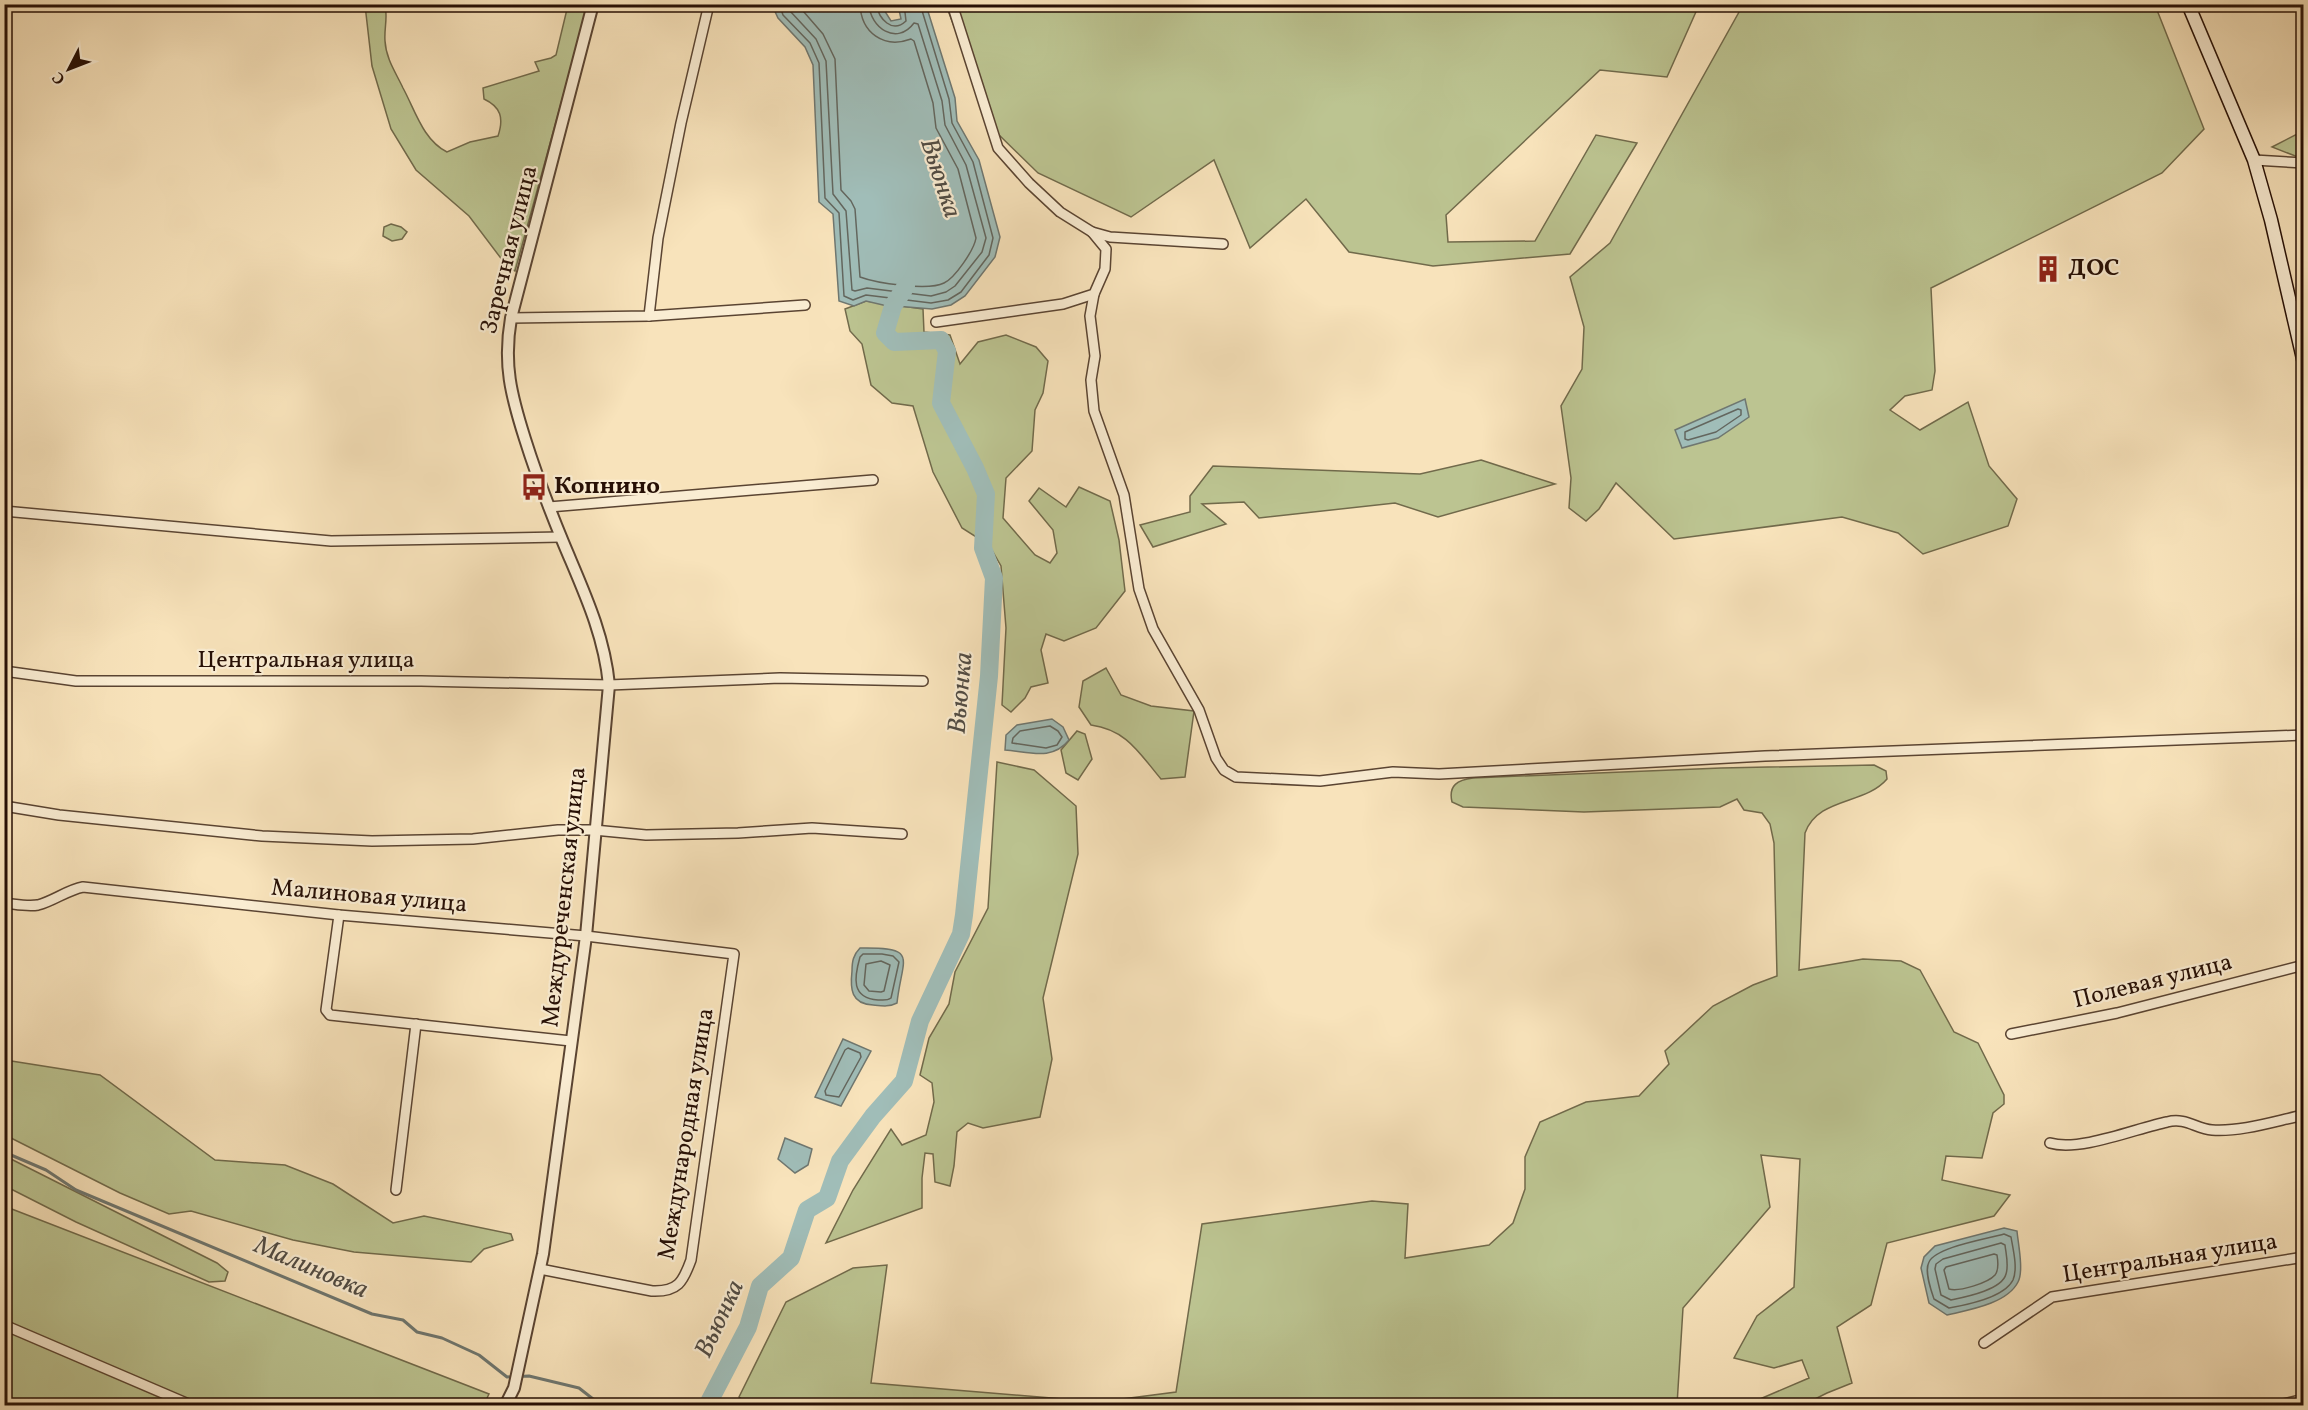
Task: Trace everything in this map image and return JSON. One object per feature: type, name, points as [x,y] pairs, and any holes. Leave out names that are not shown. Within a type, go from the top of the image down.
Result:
[{"type":"main road","points":[[2188,4],[2254,160],[2271,220],[2304,363]]},
{"type":"street","name":"Заречная улица","points":[[561,537],[512,396],[507,343],[511,318],[593,4]]},
{"type":"street","points":[[649,316],[658,237],[681,123],[709,4]]},
{"type":"street","points":[[952,4],[998,148],[1029,183],[1060,212],[1092,232],[1110,237],[1223,244]]},
{"type":"street","points":[[2254,160],[2304,163]]},
{"type":"street","points":[[1092,232],[1106,249],[1105,269],[1094,294],[1090,315],[1095,356],[1091,380],[1094,411],[1124,495],[1138,589],[1152,629],[1199,710],[1216,758],[1224,770],[1236,777],[1320,781],[1393,772],[1439,774],[1765,756],[2304,735]]},
{"type":"street","points":[[936,322],[1063,304],[1094,294]]},
{"type":"street","points":[[511,318],[649,316],[805,305]]},
{"type":"street","points":[[549,507],[873,480]]},
{"type":"street","points":[[4,511],[331,541],[561,537]]},
{"type":"street","name":"Междуреченская улица","points":[[505,1406],[514,1388],[540,1269],[586,936],[609,685],[607,663],[598,628],[561,537]]},
{"type":"street","name":"Центральная улица","points":[[4,671],[76,681],[421,681],[609,685],[780,678],[923,681]]},
{"type":"street","points":[[4,806],[262,836],[372,841],[473,839],[558,830],[594,830],[646,835],[738,833],[812,828],[902,834]]},
{"type":"street","name":"Малиновая улица","points":[[4,903],[39,904],[83,887],[339,915],[586,936],[734,954]]},
{"type":"street","points":[[339,915],[326,1010],[330,1015],[571,1041]]},
{"type":"street","name":"Международная улица","points":[[540,1269],[666,1292],[676,1287],[684,1278],[691,1260],[734,954]]},
{"type":"street","name":"Полевая улица","points":[[2011,1034],[2117,1013],[2304,965]]},
{"type":"street","points":[[396,1190],[416,1024]]},
{"type":"street","points":[[2050,1143],[2059,1146],[2114,1138],[2168,1121],[2180,1120],[2210,1130],[2238,1128],[2304,1115]]},
{"type":"street","name":"Центральная улица","points":[[1984,1343],[2052,1297],[2304,1257]]},
{"type":"street","points":[[4,1325],[193,1406]]},
{"type":"street","points":[[2275,1406],[2304,1398]]},
{"type":"green space","points":[[365,5],[385,5],[385,41],[389,60],[426,132],[439,147],[447,152],[470,142],[498,136],[501,124],[500,114],[490,102],[484,99],[483,88],[539,71],[535,62],[556,55],[568,5],[588,5],[515,271],[506,265],[469,216],[416,170],[391,129],[372,66]]},
{"type":"green space","points":[[946,5],[1699,5],[1667,77],[1600,70],[1446,215],[1448,242],[1535,241],[1596,135],[1637,143],[1570,254],[1433,266],[1349,252],[1306,199],[1250,248],[1214,160],[1131,217],[1038,173],[993,129]]},
{"type":"green space","points":[[1743,5],[2155,5],[2204,129],[2162,173],[1931,288],[1935,371],[1932,390],[1905,396],[1890,410],[1920,430],[1968,402],[1989,466],[2017,499],[2008,526],[1923,554],[1898,533],[1842,517],[1674,539],[1616,483],[1599,509],[1586,521],[1569,508],[1571,478],[1561,406],[1582,369],[1584,327],[1570,277],[1610,243]]},
{"type":"green space","points":[[2303,131],[2303,159],[2272,147]]},
{"type":"green space","points":[[391,224],[407,232],[402,239],[392,241],[383,236],[384,227]]},
{"type":"green space","points":[[866,301],[923,309],[924,332],[950,335],[960,364],[978,342],[1006,335],[1036,347],[1048,361],[1043,393],[1035,410],[1032,451],[1006,478],[1003,518],[1035,555],[1050,563],[1057,553],[1053,530],[1029,501],[1039,488],[1066,507],[1079,487],[1110,501],[1119,540],[1125,591],[1096,628],[1064,641],[1046,634],[1041,650],[1048,683],[1031,687],[1025,698],[1011,712],[1002,705],[1006,628],[1001,566],[989,545],[962,528],[933,472],[913,406],[892,403],[871,385],[862,344],[850,331],[845,309]]},
{"type":"green space","points":[[1481,460],[1555,484],[1438,517],[1395,503],[1259,518],[1244,502],[1202,504],[1226,524],[1153,547],[1140,525],[1190,512],[1190,496],[1213,466],[1420,474]]},
{"type":"green space","points":[[1106,668],[1121,695],[1151,706],[1194,711],[1185,777],[1161,779],[1139,752],[1123,737],[1091,725],[1079,707],[1083,681]]},
{"type":"green space","points":[[1077,731],[1085,734],[1092,759],[1078,780],[1066,773],[1061,750]]},
{"type":"green space","points":[[997,762],[1034,770],[1076,806],[1078,854],[1043,998],[1052,1059],[1040,1117],[983,1128],[968,1123],[957,1132],[950,1186],[935,1182],[933,1154],[925,1153],[922,1208],[826,1243],[853,1190],[891,1129],[902,1145],[926,1135],[934,1102],[932,1083],[920,1075],[929,1038],[949,1004],[955,972],[988,908]]},
{"type":"green space","points":[[1874,765],[1886,771],[1887,779],[1867,793],[1820,813],[1811,821],[1805,833],[1799,970],[1863,959],[1901,961],[1920,970],[1954,1032],[1978,1043],[2004,1095],[2004,1104],[1993,1113],[1982,1158],[1946,1156],[1942,1180],[2010,1195],[1994,1216],[1887,1243],[1871,1305],[1837,1327],[1852,1383],[1803,1405],[1746,1405],[1809,1378],[1802,1360],[1774,1368],[1734,1358],[1757,1316],[1794,1287],[1800,1159],[1761,1155],[1770,1207],[1683,1308],[1677,1405],[752,1406],[739,1397],[786,1302],[853,1268],[887,1265],[871,1383],[1099,1402],[1176,1392],[1202,1224],[1372,1201],[1408,1204],[1405,1258],[1489,1245],[1513,1223],[1525,1189],[1525,1157],[1540,1122],[1586,1102],[1639,1096],[1669,1064],[1665,1051],[1713,1006],[1753,985],[1777,976],[1774,843],[1770,824],[1762,813],[1744,810],[1737,799],[1720,807],[1584,812],[1463,807],[1452,802],[1451,791],[1455,784],[1473,778],[1721,768]]},
{"type":"green space","points":[[5,1060],[100,1075],[215,1160],[285,1165],[333,1184],[393,1223],[424,1216],[511,1234],[513,1240],[484,1249],[471,1262],[354,1252],[293,1240],[191,1211],[169,1214],[120,1193],[5,1135]]},
{"type":"green space","points":[[5,1156],[217,1263],[228,1272],[225,1281],[209,1282],[76,1222],[5,1186]]},
{"type":"green space","points":[[4,1206],[489,1394],[483,1406],[5,1405]]},
{"type":"water","points":[[772,5],[881,5],[891,21],[901,19],[898,5],[926,5],[955,98],[957,121],[979,160],[1000,237],[995,257],[965,296],[951,305],[932,309],[883,305],[866,301],[854,306],[839,301],[833,214],[819,202],[813,65],[805,47],[778,18]]},
{"type":"water","points":[[1745,399],[1749,417],[1718,438],[1682,448],[1675,430]]},
{"type":"water","points":[[1052,719],[1063,727],[1069,740],[1062,747],[1040,754],[1005,750],[1006,735],[1017,725]]},
{"type":"water","points":[[860,948],[892,950],[903,958],[897,1003],[889,1006],[873,1005],[856,999],[851,984],[852,965],[854,956]]},
{"type":"water","points":[[843,1039],[871,1051],[841,1106],[815,1097]]},
{"type":"water","points":[[785,1138],[812,1149],[808,1165],[795,1173],[778,1159]]},
{"type":"water","points":[[2004,1228],[2017,1231],[2021,1271],[2013,1290],[1986,1305],[1947,1315],[1929,1303],[1921,1268],[1924,1257],[1935,1246]]},
{"type":"waterway","name":"Вьюнка","points":[[707,1406],[748,1327],[760,1286],[791,1258],[807,1210],[827,1198],[840,1161],[873,1116],[904,1081],[920,1021],[961,934],[989,676],[994,578],[983,548],[986,494],[941,403],[947,351],[941,340],[894,342],[885,333],[893,306],[906,286]]},
{"type":"waterway","name":"Малиновка","points":[[4,1152],[46,1170],[76,1190],[372,1314],[403,1320],[417,1332],[442,1338],[479,1355],[507,1377],[529,1376],[579,1388],[602,1406]]},
{"type":"place","name":"ДОС","points":[[2048,269]]},
{"type":"place","name":"Копнино","points":[[534,487]]}]
